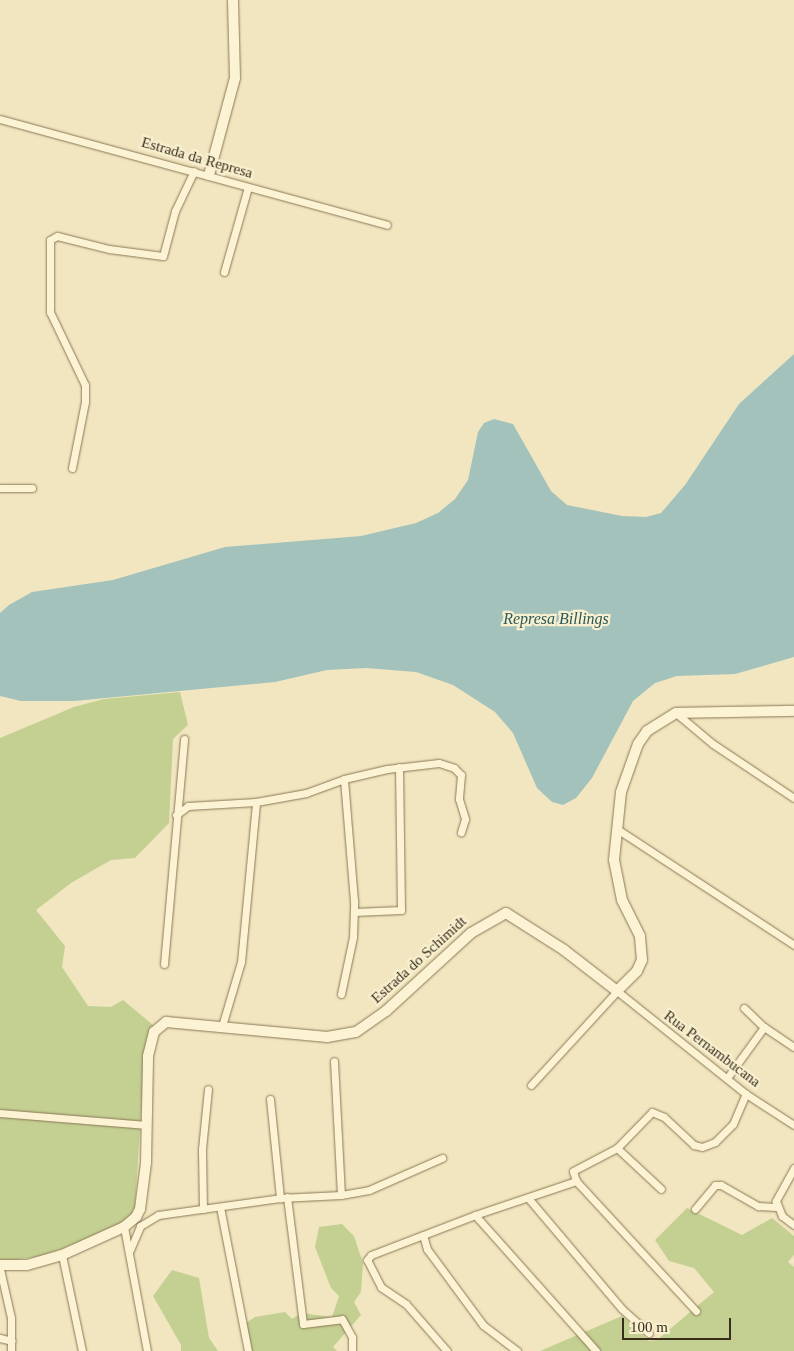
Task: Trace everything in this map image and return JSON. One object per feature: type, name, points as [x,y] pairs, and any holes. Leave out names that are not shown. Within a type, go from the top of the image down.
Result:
[{"type":"street","points":[[210,175],[235,78],[233,0]]},
{"type":"street","name":"Estrada da Represa","points":[[0,119],[387,225]]},
{"type":"street","points":[[72,468],[85,402],[85,385],[50,312],[50,240],[57,236],[109,249],[164,256],[175,212],[194,171]]},
{"type":"street","points":[[224,272],[248,187]]},
{"type":"street","points":[[0,488],[32,488]]},
{"type":"street","points":[[530,1085],[637,971],[643,946],[616,885],[614,860],[621,792],[638,744],[651,728],[676,713],[794,712]]},
{"type":"street","points":[[676,713],[713,744],[794,798]]},
{"type":"street","points":[[164,964],[184,739]]},
{"type":"street","points":[[176,815],[188,806],[256,802],[306,793],[344,779],[399,767],[439,763],[454,768],[461,775],[459,799],[465,820],[460,832]]},
{"type":"street","points":[[354,912],[401,910],[399,767]]},
{"type":"street","points":[[341,994],[353,937],[354,912],[344,779]]},
{"type":"street","points":[[222,1026],[241,962],[256,802]]},
{"type":"street","points":[[617,829],[794,945]]},
{"type":"street","name":"Estrada do Schimidt","points":[[0,1265],[27,1265],[62,1255],[124,1227],[140,1209],[147,1125],[148,1056],[158,1026],[172,1021],[326,1037],[356,1032],[386,1010],[471,933],[506,913],[564,950],[617,991]]},
{"type":"street","name":"Rua Pernambucana","points":[[617,991],[746,1094],[794,1125]]},
{"type":"street","points":[[744,1008],[764,1027],[794,1047]]},
{"type":"street","points":[[727,1078],[764,1027]]},
{"type":"street","points":[[334,1060],[341,1195]]},
{"type":"street","points":[[202,1209],[202,1149],[208,1089]]},
{"type":"street","points":[[696,1311],[576,1182],[573,1171],[617,1148],[652,1112],[664,1117],[694,1145],[702,1147],[715,1142],[733,1124],[746,1094]]},
{"type":"street","points":[[270,1099],[303,1324],[342,1319],[352,1337],[352,1351]]},
{"type":"street","points":[[0,1113],[147,1125]]},
{"type":"street","points":[[617,1148],[661,1189]]},
{"type":"street","points":[[130,1250],[140,1226],[146,1220],[202,1209],[284,1198],[341,1195],[369,1190],[442,1158]]},
{"type":"street","points":[[776,1207],[776,1201],[794,1168]]},
{"type":"street","points":[[447,1351],[406,1304],[381,1287],[367,1260],[371,1254],[475,1214],[576,1182]]},
{"type":"street","points":[[695,1209],[715,1185],[721,1185],[758,1206],[776,1207],[794,1224]]},
{"type":"street","points":[[529,1198],[622,1309],[649,1333]]},
{"type":"street","points":[[220,1207],[248,1351]]},
{"type":"street","points":[[475,1214],[596,1351]]},
{"type":"street","points":[[124,1227],[130,1250],[147,1351]]},
{"type":"street","points":[[423,1235],[427,1249],[484,1325],[517,1351]]},
{"type":"street","points":[[62,1255],[82,1351]]},
{"type":"street","points":[[0,1269],[8,1296],[12,1341],[11,1351]]},
{"type":"street","points":[[0,1338],[12,1341]]},
{"type":"green space","points":[[180,692],[188,725],[173,739],[169,823],[135,858],[111,860],[71,883],[36,910],[65,946],[62,967],[88,1006],[111,1007],[123,1000],[153,1025],[145,1050],[135,1207],[128,1220],[83,1241],[42,1256],[0,1262],[0,738],[74,707],[104,699]]},
{"type":"green space","points":[[687,1208],[742,1235],[772,1218],[794,1236],[794,1255],[788,1262],[794,1267],[794,1351],[540,1351],[622,1316],[649,1341],[657,1340],[714,1292],[694,1268],[669,1261],[655,1240]]},
{"type":"green space","points":[[342,1224],[354,1236],[363,1263],[361,1292],[354,1302],[361,1315],[333,1347],[337,1351],[250,1351],[243,1325],[255,1317],[285,1312],[292,1319],[301,1313],[332,1317],[339,1296],[331,1288],[315,1247],[319,1227]]},
{"type":"green space","points":[[172,1270],[199,1278],[209,1338],[218,1351],[181,1351],[181,1345],[153,1296]]},
{"type":"water","name":"Represa Billings","points":[[794,354],[794,657],[735,674],[677,676],[655,683],[633,701],[592,778],[576,798],[563,805],[552,802],[537,788],[513,733],[495,712],[453,685],[416,672],[366,668],[327,670],[275,682],[74,701],[21,701],[0,696],[0,613],[9,605],[32,592],[113,580],[225,547],[361,536],[416,523],[438,513],[455,499],[468,480],[478,432],[484,423],[494,419],[513,424],[551,491],[567,505],[622,516],[646,517],[661,513],[685,485],[739,404]]}]
